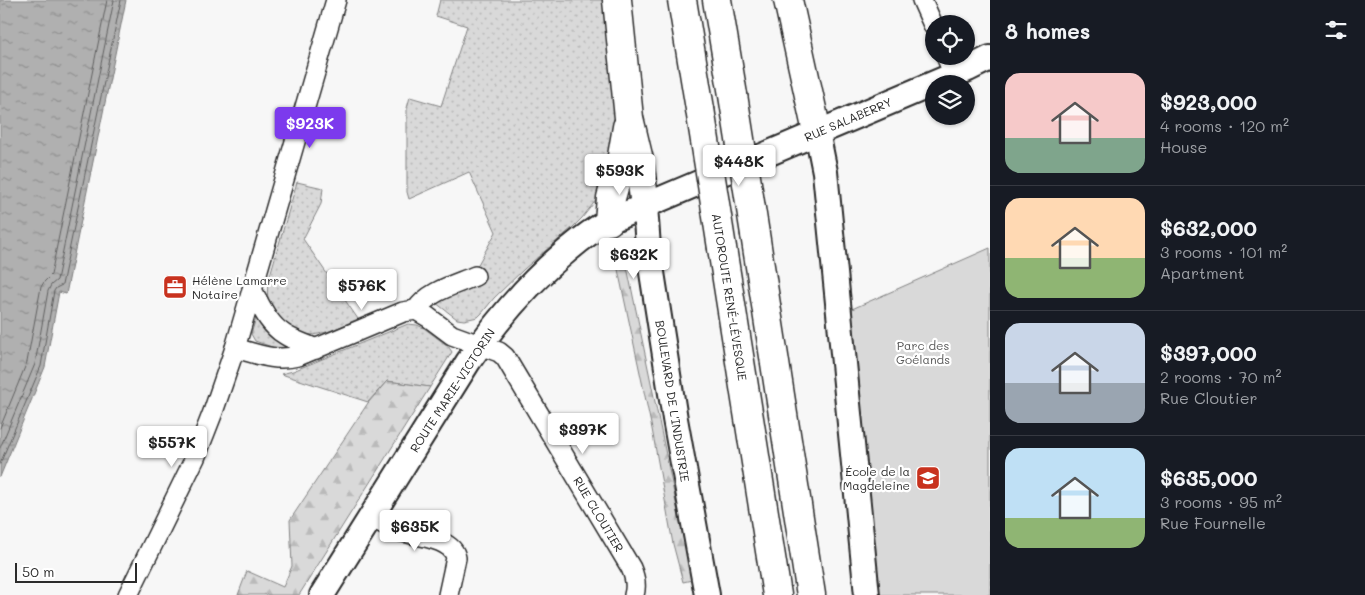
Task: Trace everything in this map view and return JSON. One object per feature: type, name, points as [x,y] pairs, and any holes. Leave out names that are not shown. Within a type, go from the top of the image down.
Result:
[{"type":"highway","points":[[617,0],[629,118],[639,160],[645,206]]},
{"type":"highway","name":"AUTOROUTE RENÉ-LÉVESQUE","points":[[682,0],[777,595]]},
{"type":"highway","points":[[717,0],[812,595]]},
{"type":"highway","points":[[788,0],[817,132]]},
{"type":"highway","points":[[609,221],[611,198],[621,162],[629,118]]},
{"type":"street","points":[[128,595],[195,458],[213,412],[235,348],[336,0]]},
{"type":"street","points":[[922,0],[928,15]]},
{"type":"street","name":"RUE SALABERRY","points":[[645,206],[965,66],[990,58]]},
{"type":"street","points":[[817,132],[825,172],[867,595]]},
{"type":"street","name":"ROUTE MARIE-VICTORIN","points":[[322,595],[457,378],[479,345],[506,311],[539,275],[595,229],[645,206]]},
{"type":"street","name":"BOULEVARD DE L'INDUSTRIE","points":[[645,206],[648,247],[675,419],[708,595]]},
{"type":"street","points":[[416,310],[432,294],[475,276]]},
{"type":"street","points":[[252,290],[264,312],[276,328],[291,338],[316,348]]},
{"type":"street","points":[[235,348],[261,356],[281,359],[298,356],[403,312],[416,310],[452,335],[479,345]]},
{"type":"street","name":"RUE CLOUTIER","points":[[479,345],[499,352],[505,357],[634,573],[636,586],[634,595]]},
{"type":"street","points":[[372,517],[393,528],[447,544],[452,548],[456,558],[448,595]]},
{"type":"green space","points":[[440,0],[606,0],[617,116],[603,186],[597,199],[572,228],[524,269],[494,298],[478,317],[464,320],[457,319],[436,303],[476,268],[496,232],[469,172],[409,199],[407,192],[407,108],[410,97],[441,106],[467,26],[436,16]]},
{"type":"green space","points":[[297,182],[323,188],[321,204],[303,239],[358,319],[333,330],[311,335],[297,332],[284,325],[274,314],[267,292],[268,282]]},
{"type":"green space","points":[[613,246],[621,252],[626,264],[692,580],[683,582],[673,544],[652,429]]},
{"type":"green space","name":"Parc des Goélands","points":[[990,248],[990,595],[877,595],[852,309]]},
{"type":"green space","points":[[256,318],[288,348],[283,351],[255,341],[251,334]]},
{"type":"green space","points":[[408,324],[424,328],[448,346],[452,352],[430,387],[387,381],[368,402],[281,374],[293,371]]},
{"type":"green space","points":[[387,381],[430,387],[299,595],[238,595],[247,571],[283,587],[292,566],[290,520],[368,403]]},
{"type":"water","points":[[0,0],[126,0],[66,294],[59,292],[45,367],[0,477]]},
{"type":"place","name":"Hélène Lamarre Notaire","points":[[175,287]]},
{"type":"place","name":"École de la Magdeleine","points":[[928,478]]}]
